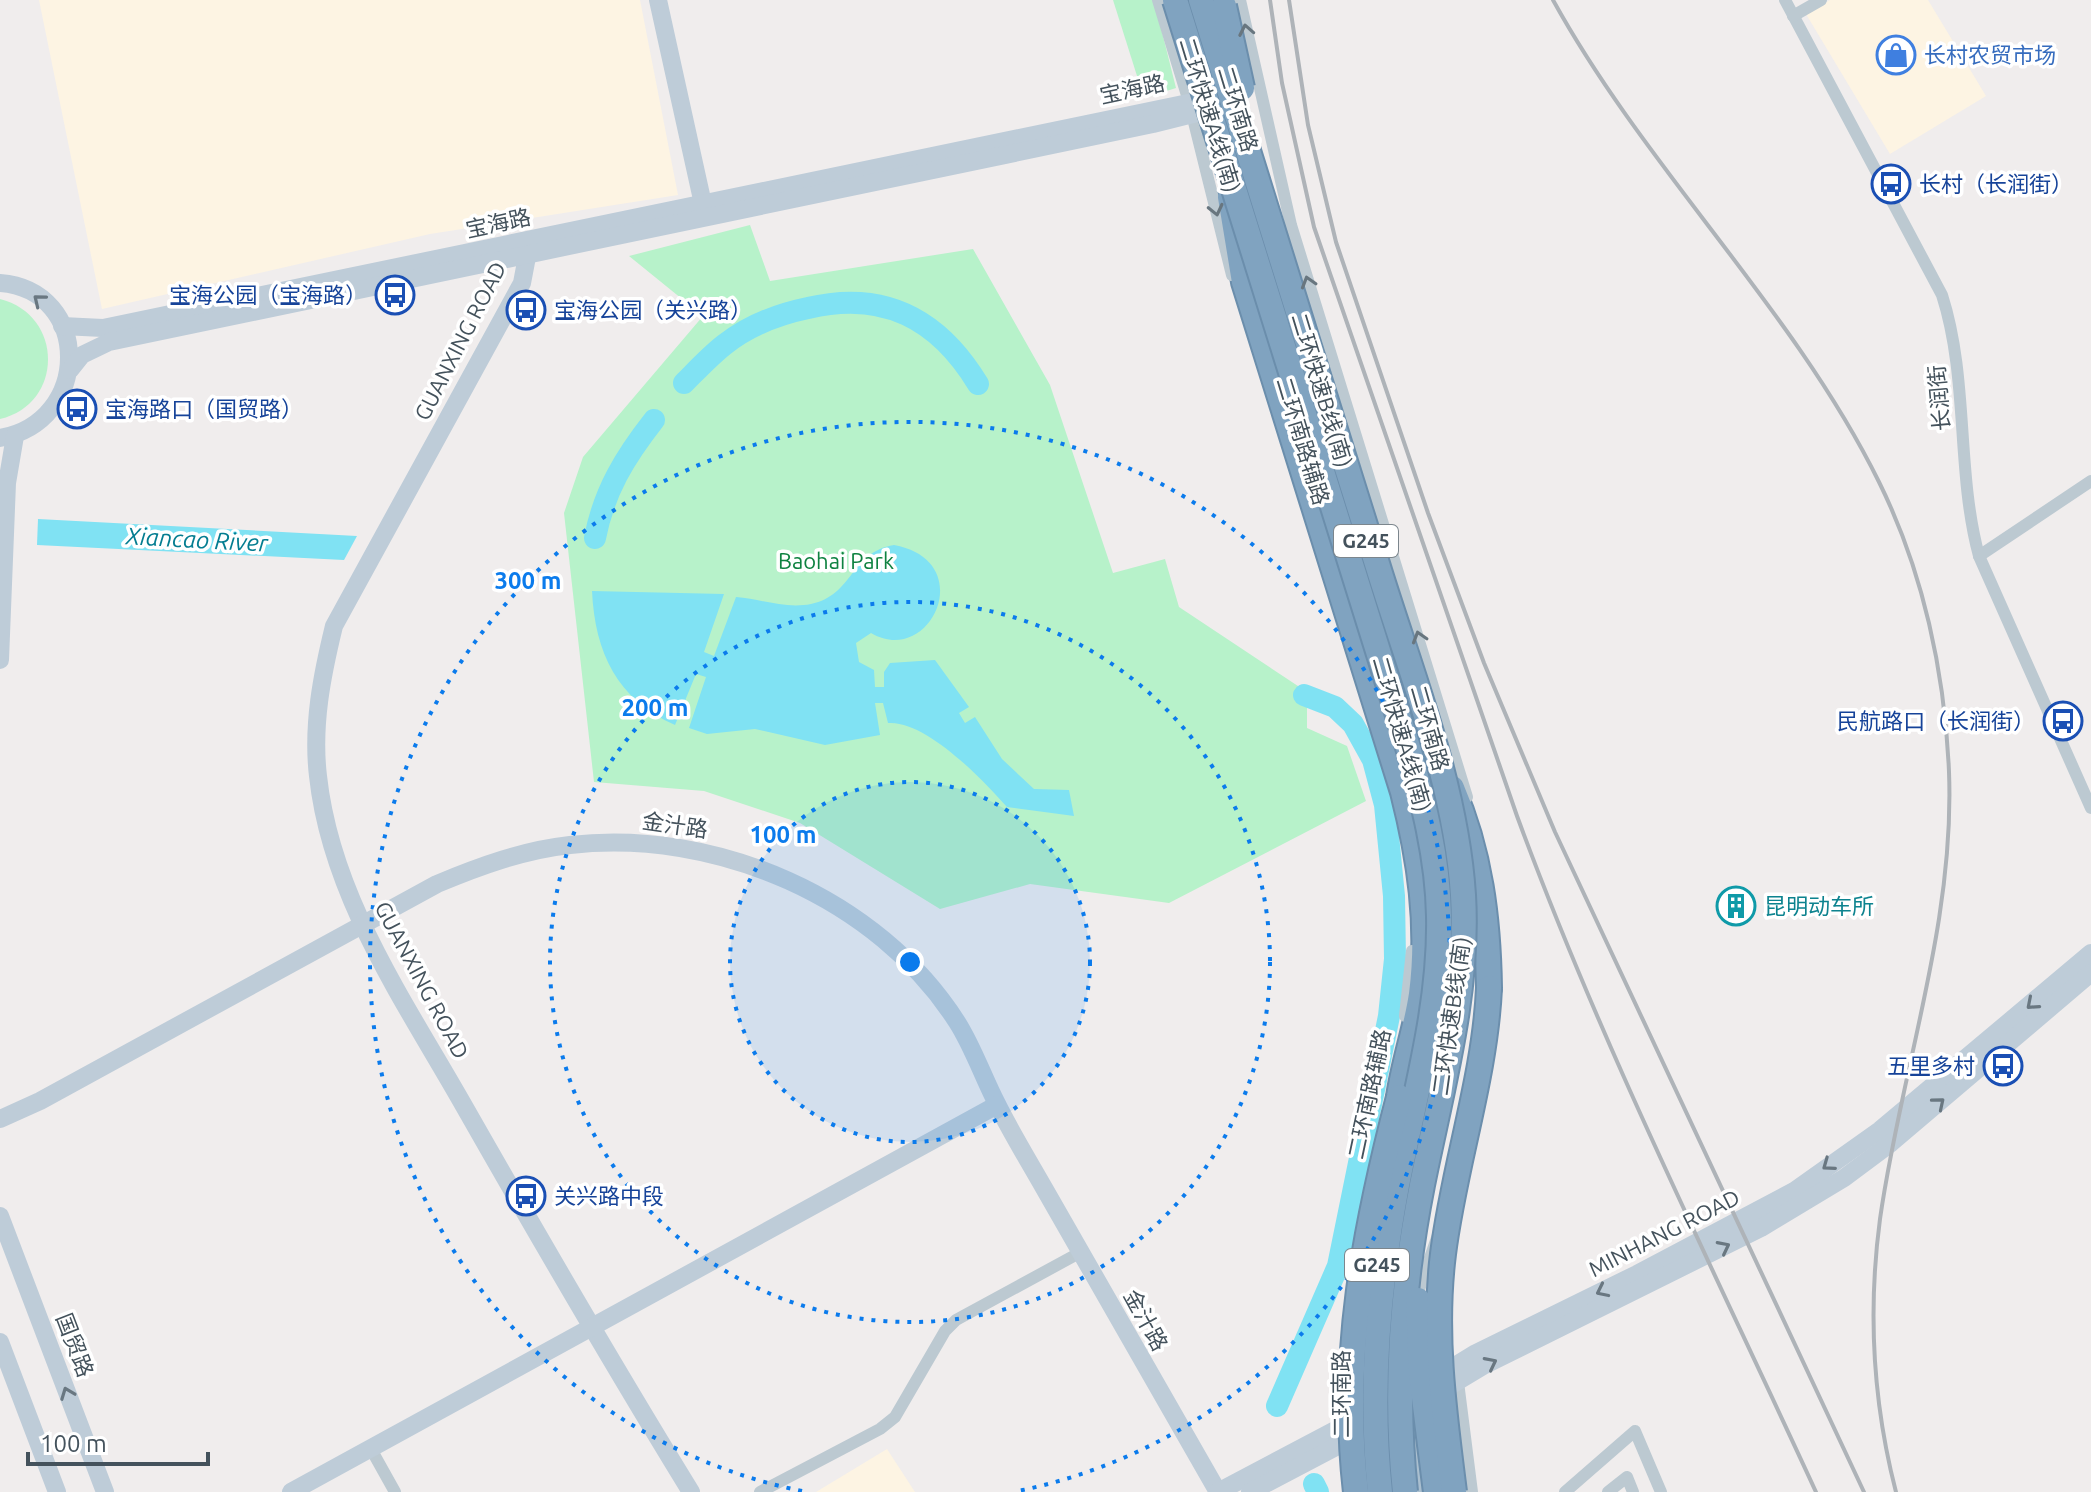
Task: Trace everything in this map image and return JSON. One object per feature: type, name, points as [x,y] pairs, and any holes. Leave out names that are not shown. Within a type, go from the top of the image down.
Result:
[{"type":"highway","name":"二环快速A线(南)","points":[[1177,0],[1425,813],[1436,869],[1439,940],[1428,1032],[1393,1210],[1379,1306],[1375,1406],[1380,1492]]},
{"type":"highway","name":"二环快速B线(南)","points":[[1199,0],[1441,774],[1460,866],[1462,964],[1453,1036],[1421,1191],[1405,1297],[1399,1406],[1405,1492]]},
{"type":"highway","points":[[1223,0],[1279,251]]},
{"type":"highway","points":[[1206,104],[1250,303],[1409,814],[1424,905],[1421,994],[1371,1210],[1354,1304],[1350,1392],[1356,1492]]},
{"type":"highway","points":[[1364,672],[1409,767],[1425,813]]},
{"type":"highway","points":[[1414,695],[1470,833],[1486,918],[1489,988],[1484,1035],[1449,1210],[1439,1297],[1439,1355],[1454,1492]]},
{"type":"highway","points":[[1399,1097],[1432,998],[1439,940]]},
{"type":"highway","points":[[1436,1492],[1421,1374],[1419,1286],[1426,1213],[1454,1058],[1462,964]]},
{"type":"main road","points":[[658,0],[705,209]]},
{"type":"main road","name":"二环南路","points":[[1177,0],[1206,104],[1410,743],[1440,869],[1443,940],[1436,1008],[1418,1103],[1370,1296],[1363,1362],[1368,1492]]},
{"type":"main road","name":"二环南路","points":[[1199,0],[1206,104],[1414,695],[1446,808],[1461,917],[1454,1010],[1416,1198],[1406,1268],[1405,1319],[1419,1492]]},
{"type":"main road","name":"宝海路","points":[[70,370],[82,355],[109,342],[705,209],[1206,104]]},
{"type":"main road","name":"宝海路","points":[[62,326],[103,328],[530,248]]},
{"type":"main road","name":"GUANXING ROAD","points":[[530,248],[522,283],[492,341],[334,626],[321,679],[317,775],[329,835],[362,926],[591,1329],[691,1492]]},
{"type":"main road","points":[[0,660],[8,437],[35,426],[52,411],[64,392],[70,370],[69,343],[49,306],[31,292],[3,279]]},
{"type":"main road","name":"金汁路","points":[[0,1119],[40,1101],[437,884],[484,865],[570,845],[641,844],[725,856],[795,884],[833,905],[903,958],[958,1023],[997,1105],[1218,1492]]},
{"type":"main road","name":"MINHANG ROAD","points":[[1411,1399],[1476,1353],[1676,1254],[1794,1191],[1880,1130],[2091,953]]},
{"type":"main road","name":"MINHANG ROAD","points":[[1218,1492],[1411,1399],[1458,1382],[1761,1228],[1844,1178],[1891,1143],[2091,973]]},
{"type":"main road","points":[[291,1492],[997,1105]]},
{"type":"main road","name":"国贸路","points":[[0,1216],[105,1492]]},
{"type":"main road","points":[[0,1342],[57,1492]]},
{"type":"main road","name":"MINHANG ROAD","points":[[1250,1492],[1363,1423]]},
{"type":"street","name":"二环南路辅路","points":[[1158,0],[1206,104],[1235,286],[1384,765],[1411,888],[1413,936],[1409,992],[1376,1154],[1364,1235],[1360,1335],[1363,1423]]},
{"type":"street","points":[[1240,0],[1291,225],[1449,735],[1483,853],[1495,913],[1499,970],[1489,1058],[1468,1153],[1414,1303],[1409,1357],[1411,1399]]},
{"type":"street","name":"长润街","points":[[1785,0],[1942,295],[1954,346],[1970,524],[1979,556],[2091,808]]},
{"type":"street","points":[[1793,16],[1821,0]]},
{"type":"street","points":[[1206,104],[1258,90]]},
{"type":"street","points":[[1979,556],[2091,481]]},
{"type":"street","points":[[760,1492],[880,1429],[895,1417],[945,1331],[956,1320],[1081,1252]]},
{"type":"street","points":[[1458,1382],[1472,1492]]},
{"type":"street","points":[[1565,1492],[1635,1431],[1661,1492]]},
{"type":"street","points":[[371,1449],[395,1492]]},
{"type":"street","points":[[1608,1492],[1627,1477],[1633,1492]]},
{"type":"shaded area","points":[[39,0],[640,0],[678,195],[430,234],[102,309]]},
{"type":"shaded area","name":"长村农贸市场","points":[[1830,0],[1928,0],[1986,96],[1890,154],[1806,14]]},
{"type":"shaded area","points":[[887,1449],[915,1492],[816,1492]]},
{"type":"green space","points":[[1113,0],[1154,0],[1176,88],[1144,98]]},
{"type":"green space","name":"Baohai Park","points":[[750,225],[770,281],[973,249],[1050,385],[1113,573],[1165,559],[1179,607],[1307,692],[1307,728],[1347,746],[1366,801],[1169,903],[1030,884],[940,909],[800,823],[704,791],[594,782],[564,513],[583,457],[703,316],[629,256]]},
{"type":"green space","points":[[0,299],[21,308],[36,322],[45,340],[48,359],[45,379],[36,396],[21,410],[0,419]]},
{"type":"water","name":"Xiancao River","points":[[38,519],[357,536],[344,560],[37,545]]},
{"type":"water","points":[[894,545],[920,555],[935,570],[940,589],[937,608],[927,625],[912,636],[892,640],[871,633],[856,643],[859,662],[874,670],[875,687],[884,687],[884,672],[890,663],[935,660],[969,707],[959,713],[965,723],[975,717],[1002,759],[1034,789],[1069,790],[1074,816],[1007,807],[969,768],[936,741],[903,725],[888,723],[883,703],[875,703],[880,735],[825,745],[755,729],[707,734],[689,728],[706,677],[696,674],[675,725],[638,702],[624,688],[604,654],[592,591],[724,594],[704,652],[714,656],[736,597],[782,605],[811,604],[836,592],[869,556]]},
{"type":"waterway","points":[[684,383],[724,345],[764,322],[808,308],[835,303],[861,303],[906,314],[926,326],[945,342],[978,384]]},
{"type":"waterway","points":[[595,538],[617,475],[654,420]]},
{"type":"waterway","points":[[1277,1406],[1338,1266],[1389,1016],[1395,959],[1394,896],[1385,805],[1373,760],[1353,724],[1335,707],[1304,695]]},
{"type":"waterway","points":[[1314,1484],[1318,1492]]},
{"type":"railway","points":[[1270,0],[1282,83],[1314,227],[1517,816],[1622,1072],[1816,1492]]},
{"type":"railway","points":[[1289,0],[1308,125],[1336,242],[1428,513],[1484,663],[1555,832],[1864,1492]]},
{"type":"railway","points":[[1553,0],[1631,123],[1806,358],[1845,419],[1894,516],[1908,551],[1929,623],[1947,735],[1949,829],[1944,885],[1925,997],[1889,1163],[1874,1287],[1878,1390],[1896,1492]]},
{"type":"place","name":"长村农贸市场","points":[[1896,55]]},
{"type":"place","name":"长村（长润街）","points":[[1891,184]]},
{"type":"place","name":"宝海公园（宝海路）","points":[[395,295]]},
{"type":"place","name":"宝海公园（关兴路）","points":[[526,310]]},
{"type":"place","name":"宝海路口（国贸路）","points":[[77,409]]},
{"type":"place","name":"民航路口（长润街）","points":[[2063,721]]},
{"type":"place","name":"昆明动车所","points":[[1736,906]]},
{"type":"place","name":"五里多村","points":[[2003,1066]]},
{"type":"place","name":"关兴路中段","points":[[526,1196]]}]
